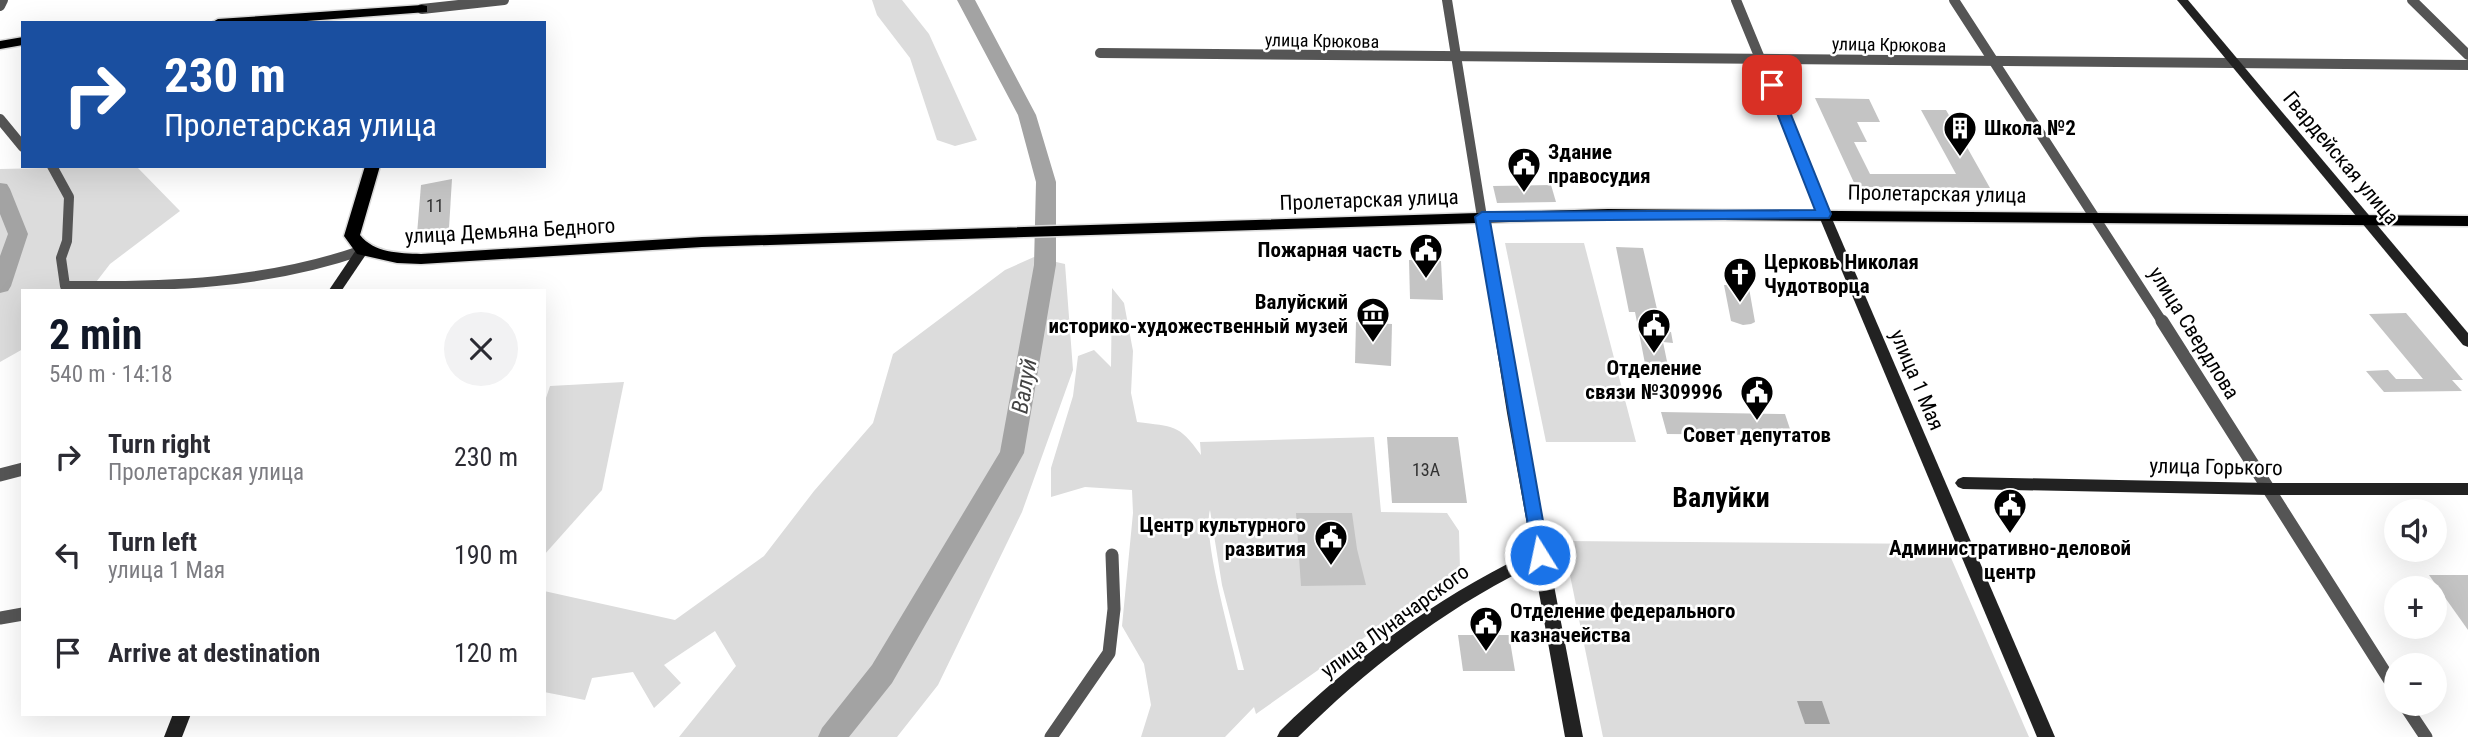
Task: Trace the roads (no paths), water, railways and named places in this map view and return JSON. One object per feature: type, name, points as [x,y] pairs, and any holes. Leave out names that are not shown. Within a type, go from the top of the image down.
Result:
[{"type":"main road","name":"Гвардейская улица","points":[[2182,0],[2468,342]]},
{"type":"main road","points":[[252,21],[421,11]]},
{"type":"main road","points":[[0,45],[21,41]]},
{"type":"main road","points":[[336,289],[363,250],[352,236],[372,168]]},
{"type":"main road","name":"Пролетарская улица","points":[[963,233],[1482,217],[1824,214],[2468,221]]},
{"type":"main road","name":"улица 1 Мая","points":[[1824,214],[2046,737]]},
{"type":"main road","points":[[1482,217],[1574,737]]},
{"type":"main road","name":"улица Демьяна Бедного","points":[[363,250],[397,258],[421,259],[702,242],[963,233]]},
{"type":"main road","name":"улица Горького","points":[[1963,483],[2268,489],[2468,489]]},
{"type":"main road","name":"улица Луначарского","points":[[1286,737],[1314,709],[1386,650],[1464,595],[1540,555]]},
{"type":"main road","points":[[173,737],[180,716]]},
{"type":"street","points":[[0,6],[3,0]]},
{"type":"street","points":[[421,11],[504,0]]},
{"type":"street","points":[[1447,0],[1482,217]]},
{"type":"street","name":"улица 1 Мая","points":[[1736,0],[1824,214]]},
{"type":"street","name":"улица Свердлова","points":[[1954,0],[2096,217],[2384,671]]},
{"type":"street","points":[[2412,0],[2468,55]]},
{"type":"street","name":"улица Крюкова","points":[[1100,53],[2468,65]]},
{"type":"street","points":[[0,118],[21,144]]},
{"type":"street","points":[[53,168],[69,197],[67,241],[61,258],[65,286],[226,282],[326,265],[363,250]]},
{"type":"street","points":[[0,475],[21,470]]},
{"type":"street","points":[[1051,737],[1109,653],[1114,609],[1112,555]]},
{"type":"street","points":[[0,618],[21,611]]},
{"type":"street","points":[[2412,716],[2426,737]]},
{"type":"waterway","name":"Валуй","points":[[832,737],[882,674],[1012,453],[1045,265],[1046,182],[1027,115],[966,0]]},
{"type":"waterway","name":"Валуй","points":[[0,189],[18,234],[0,286]]},
{"type":"place","name":"Школа №2","points":[[1960,158]]},
{"type":"place","name":"Здание правосудия","points":[[1524,194]]},
{"type":"place","name":"Пожарная часть","points":[[1426,280]]},
{"type":"place","name":"Церковь Николая Чудотворца","points":[[1740,304]]},
{"type":"place","name":"Валуйский историко-художественный музей","points":[[1373,344]]},
{"type":"place","name":"Отделение связи №309996","points":[[1654,355]]},
{"type":"place","name":"Совет депутатов","points":[[1757,422]]},
{"type":"place","name":"Административно-деловой центр","points":[[2010,535]]},
{"type":"place","name":"Центр культурного развития","points":[[1331,567]]},
{"type":"place","name":"Отделение федерального казначейства","points":[[1486,653]]},
{"type":"district","name":"Валуйки","points":[[1721,497]]}]
